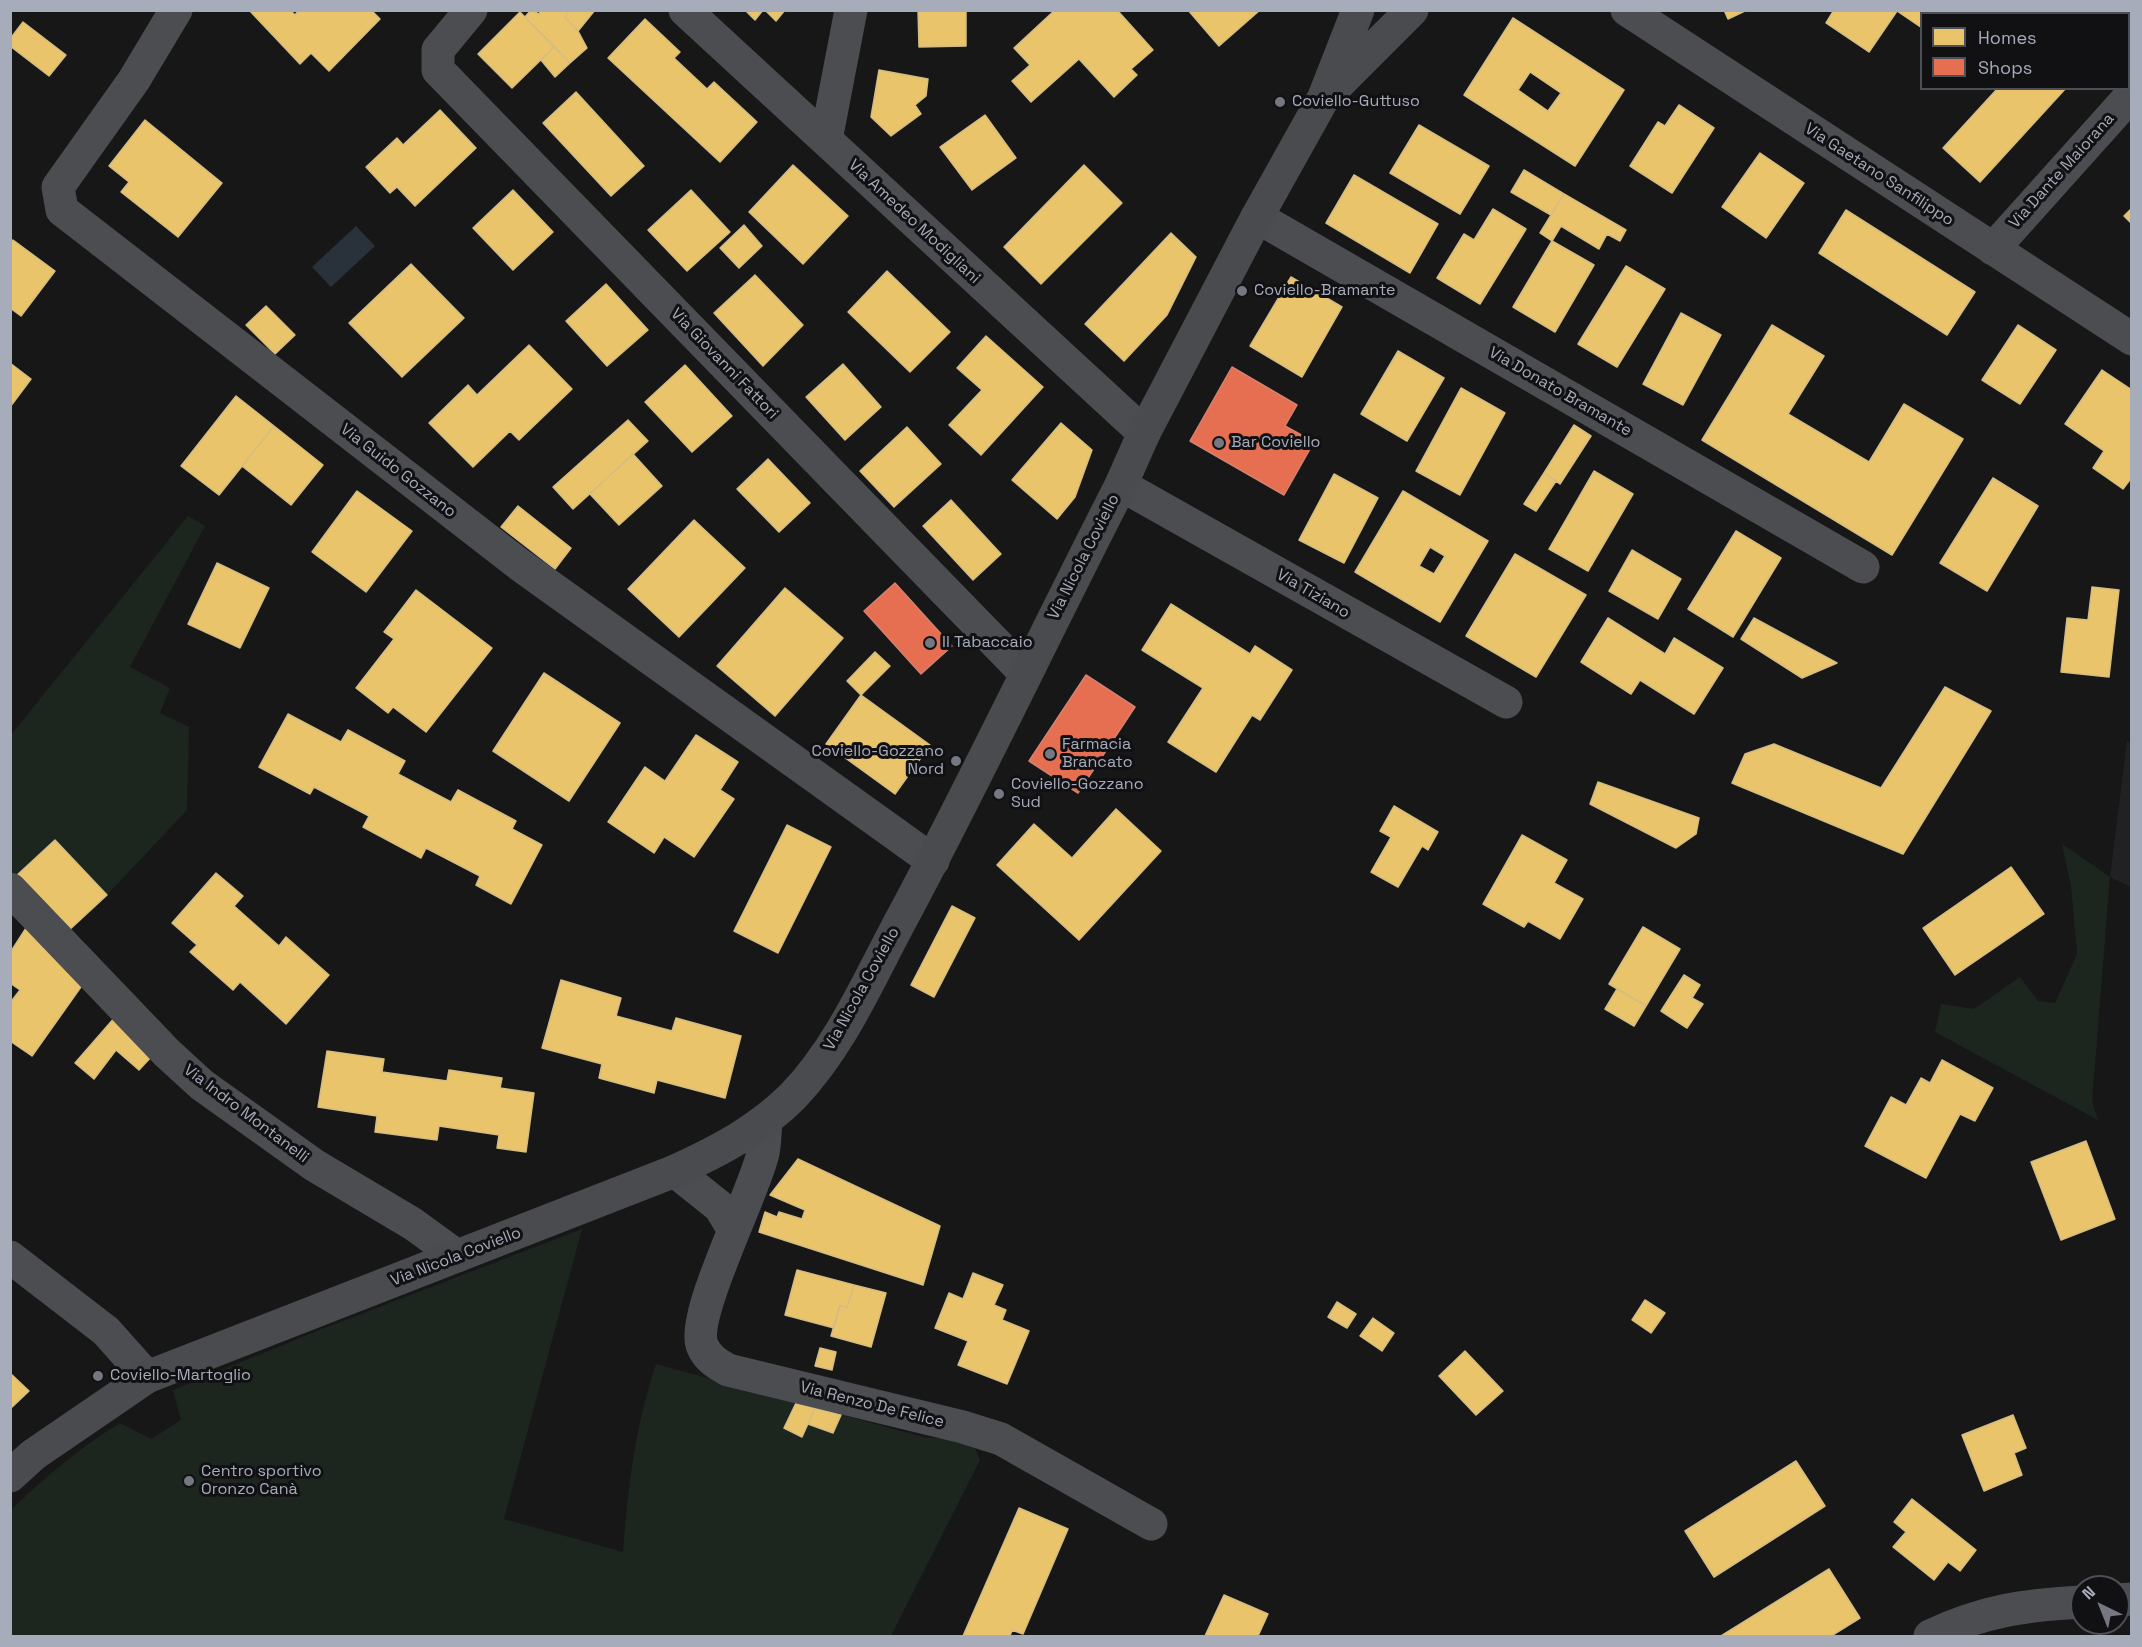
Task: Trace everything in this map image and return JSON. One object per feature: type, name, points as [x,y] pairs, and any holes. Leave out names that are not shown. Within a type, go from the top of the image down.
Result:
[{"type":"main road","points":[[1324,97],[1358,10]]},
{"type":"main road","points":[[1324,97],[1402,21]]},
{"type":"main road","name":"Via Nicola Coviello","points":[[10,1476],[33,1455],[147,1377],[675,1171],[718,1152],[766,1121],[818,1067],[840,1033],[933,861],[1121,485],[1144,433],[1257,217],[1324,97]]},
{"type":"street","name":"Via Guido Gozzano","points":[[176,10],[134,80],[58,187],[62,210],[520,565],[933,861]]},
{"type":"street","name":"Via Giovanni Fattori","points":[[471,10],[438,50],[438,70],[1025,673]]},
{"type":"street","name":"Via Amedeo Modigliani","points":[[685,10],[1144,433]]},
{"type":"street","points":[[826,140],[851,10]]},
{"type":"street","points":[[1358,10],[1402,21]]},
{"type":"street","name":"Via Gaetano Sanfilippo","points":[[1627,10],[2132,339]]},
{"type":"street","name":"Via Dante Maiorana","points":[[1993,249],[2132,94]]},
{"type":"street","name":"Via Donato Bramante","points":[[1257,217],[1863,567]]},
{"type":"street","name":"Via Tiziano","points":[[1121,485],[1506,702]]},
{"type":"street","name":"Via Indro Montanelli","points":[[10,889],[166,1053],[202,1085],[314,1165],[413,1224],[457,1256]]},
{"type":"street","name":"Via Renzo De Felice","points":[[766,1121],[763,1154],[733,1229],[702,1325],[702,1344],[711,1360],[728,1370],[963,1427],[1001,1439],[1151,1524]]},
{"type":"street","points":[[675,1171],[720,1207],[733,1229]]},
{"type":"street","points":[[10,1257],[106,1331],[147,1377]]},
{"type":"street","points":[[1930,1636],[1964,1620],[2002,1609],[2033,1604],[2070,1602]]},
{"type":"shaded area","points":[[356,226],[375,246],[331,287],[312,267]]},
{"type":"shaded area","points":[[188,516],[205,526],[130,667],[170,688],[160,713],[189,727],[187,810],[107,895],[15,877],[10,865],[10,736]]},
{"type":"shaded area","points":[[2127,741],[2132,743],[2131,887],[2110,877]]},
{"type":"shaded area","points":[[2062,844],[2110,877],[2092,1102],[2098,1120],[1935,1032],[1941,1004],[1974,1009],[2020,977],[2038,1001],[2055,1003],[2077,954],[2071,886]]},
{"type":"shaded area","points":[[582,1229],[504,1519],[623,1552],[634,1457],[643,1411],[656,1364],[923,1437],[947,1439],[974,1446],[980,1460],[891,1636],[11,1636],[11,1510],[90,1442],[120,1423],[151,1439],[181,1420],[173,1390],[317,1331]]},
{"type":"building: Homes","points":[[249,10],[290,10],[295,15],[299,10],[371,10],[380,19],[329,71],[311,53],[300,64]]},
{"type":"building: Homes","points":[[531,10],[539,14],[541,10],[569,10],[565,17],[578,31],[587,48],[570,63],[525,17]]},
{"type":"building: Homes","points":[[569,10],[595,10],[578,31],[565,17]]},
{"type":"building: Homes","points":[[745,10],[763,10],[755,20]]},
{"type":"building: Homes","points":[[765,10],[785,10],[776,21]]},
{"type":"building: Homes","points":[[918,10],[966,10],[966,46],[919,47]]},
{"type":"building: Homes","points":[[1055,10],[1117,10],[1153,50],[1131,69],[1137,75],[1114,97],[1079,59],[1031,102],[1012,81],[1030,65],[1014,48]]},
{"type":"building: Homes","points":[[1188,10],[1260,10],[1219,46]]},
{"type":"building: Homes","points":[[1724,10],[1747,10],[1728,19]]},
{"type":"building: Homes","points":[[1834,10],[1958,10],[1957,12],[1920,12],[1920,27],[1897,11],[1869,52],[1826,23]]},
{"type":"building: Homes","points":[[520,12],[554,47],[512,88],[478,54]]},
{"type":"building: Homes","points":[[1513,18],[1624,90],[1575,166],[1464,95]],"holes":[[[1530,72],[1561,93],[1548,111],[1518,90]]]},
{"type":"building: Homes","points":[[645,19],[680,52],[674,58],[707,89],[714,82],[757,122],[720,162],[608,58]]},
{"type":"building: Homes","points":[[23,22],[66,55],[49,76],[10,46],[10,39]]},
{"type":"building: Homes","points":[[554,47],[570,63],[555,77],[541,60]]},
{"type":"building: Homes","points":[[879,70],[928,79],[926,96],[915,105],[921,114],[891,136],[871,117]]},
{"type":"building: Homes","points":[[1996,90],[2064,90],[1980,182],[1943,148]]},
{"type":"building: Homes","points":[[576,92],[644,166],[611,196],[543,123]]},
{"type":"building: Homes","points":[[1679,105],[1714,128],[1672,193],[1630,166],[1658,122],[1665,126]]},
{"type":"building: Homes","points":[[440,110],[476,148],[415,206],[397,187],[390,193],[366,167],[397,138],[403,145]]},
{"type":"building: Homes","points":[[985,115],[1016,158],[972,190],[940,147]]},
{"type":"building: Homes","points":[[145,120],[222,183],[178,237],[121,192],[129,182],[109,166]]},
{"type":"building: Homes","points":[[1419,125],[1489,166],[1460,214],[1390,173]]},
{"type":"building: Homes","points":[[1760,153],[1804,183],[1766,238],[1722,207]]},
{"type":"building: Homes","points":[[793,165],[848,216],[803,264],[749,212]]},
{"type":"building: Homes","points":[[1084,165],[1122,203],[1041,284],[1004,247]]},
{"type":"building: Homes","points":[[1524,170],[1564,194],[1551,215],[1511,192]]},
{"type":"building: Homes","points":[[1354,175],[1438,224],[1410,273],[1326,223]]},
{"type":"building: Homes","points":[[513,190],[553,232],[513,270],[473,228]]},
{"type":"building: Homes","points":[[691,190],[730,232],[687,271],[648,230]]},
{"type":"building: Homes","points":[[1564,194],[1626,230],[1620,241],[1607,234],[1599,249],[1561,226],[1552,241],[1540,233]]},
{"type":"building: Homes","points":[[2132,208],[2132,224],[2124,216]]},
{"type":"building: Homes","points":[[1493,209],[1526,229],[1480,304],[1437,278],[1464,234],[1474,240]]},
{"type":"building: Homes","points":[[1846,210],[1975,292],[1947,335],[1819,253]]},
{"type":"building: Homes","points":[[744,225],[762,246],[739,268],[720,248]]},
{"type":"building: Homes","points":[[1171,233],[1196,257],[1167,315],[1124,361],[1085,324]]},
{"type":"building: Homes","points":[[13,240],[55,271],[21,316],[10,308],[10,244]]},
{"type":"building: Homes","points":[[1552,241],[1594,265],[1555,332],[1513,307]]},
{"type":"building: Homes","points":[[411,264],[464,318],[402,377],[349,323]]},
{"type":"building: Homes","points":[[1626,266],[1665,289],[1617,367],[1578,344]]},
{"type":"building: Homes","points":[[887,271],[950,332],[910,372],[848,312]]},
{"type":"building: Homes","points":[[755,275],[803,325],[763,366],[714,313]]},
{"type":"building: Homes","points":[[1291,277],[1342,307],[1302,377],[1250,346]]},
{"type":"building: Homes","points":[[606,284],[648,330],[607,366],[566,321]]},
{"type":"building: Homes","points":[[266,306],[295,335],[275,354],[246,325]]},
{"type":"building: Homes","points":[[1681,313],[1721,335],[1683,405],[1643,384]]},
{"type":"building: Homes","points":[[1772,325],[1824,356],[1788,414],[1869,462],[1904,404],[1963,439],[1892,555],[1702,440]]},
{"type":"building: Homes","points":[[2018,325],[2056,350],[2020,404],[1982,380]]},
{"type":"building: Homes","points":[[986,336],[1043,387],[981,455],[949,425],[982,390],[957,368]]},
{"type":"building: Homes","points":[[529,345],[572,389],[519,440],[510,431],[473,467],[429,423],[468,385],[477,395]]},
{"type":"building: Homes","points":[[1398,351],[1444,378],[1407,441],[1361,414]]},
{"type":"building: Homes","points":[[10,363],[31,379],[10,407]]},
{"type":"building: Homes","points":[[843,364],[881,407],[845,440],[806,397]]},
{"type":"building: Homes","points":[[685,365],[732,416],[692,452],[645,402]]},
{"type":"building: Homes","points":[[2102,370],[2132,390],[2132,477],[2123,489],[2093,468],[2104,451],[2065,424]]},
{"type":"building: Homes","points":[[1461,388],[1505,413],[1460,495],[1416,471]]},
{"type":"building: Homes","points":[[236,396],[274,426],[219,495],[181,466]]},
{"type":"building: Homes","points":[[628,420],[648,441],[573,509],[553,487]]},
{"type":"building: Homes","points":[[1061,423],[1092,450],[1075,497],[1057,519],[1012,480]]},
{"type":"building: Homes","points":[[1574,425],[1591,436],[1560,484],[1544,473]]},
{"type":"building: Homes","points":[[274,426],[323,465],[291,505],[242,466]]},
{"type":"building: Homes","points":[[907,427],[941,464],[894,507],[860,471]]},
{"type":"building: Homes","points":[[633,454],[662,486],[619,525],[590,494]]},
{"type":"building: Homes","points":[[768,459],[810,503],[779,532],[737,489]]},
{"type":"building: Homes","points":[[1594,471],[1633,494],[1588,571],[1549,549]]},
{"type":"building: Homes","points":[[1544,473],[1556,481],[1536,511],[1524,504]]},
{"type":"building: Homes","points":[[1334,474],[1378,498],[1344,563],[1299,540]]},
{"type":"building: Homes","points":[[1993,478],[2038,506],[1987,591],[1940,563]]},
{"type":"building: Homes","points":[[357,491],[412,531],[366,592],[312,552]]},
{"type":"building: Homes","points":[[1403,491],[1488,541],[1440,622],[1355,572]],"holes":[[[1430,547],[1445,556],[1434,574],[1419,566]]]},
{"type":"building: Homes","points":[[951,500],[1001,554],[973,580],[923,526]]},
{"type":"building: Homes","points":[[518,506],[571,548],[555,569],[501,527]]},
{"type":"building: Homes","points":[[694,520],[745,568],[679,637],[628,589]]},
{"type":"building: Homes","points":[[1736,531],[1781,558],[1733,637],[1688,609]]},
{"type":"building: Homes","points":[[1632,550],[1681,579],[1658,619],[1609,591]]},
{"type":"building: Homes","points":[[1515,554],[1586,595],[1536,677],[1466,636]]},
{"type":"building: Homes","points":[[217,563],[269,588],[240,648],[188,624]]},
{"type":"building: Homes","points":[[2092,587],[2119,590],[2109,677],[2061,672],[2067,618],[2088,620]]},
{"type":"building: Homes","points":[[785,588],[843,638],[775,716],[717,666]]},
{"type":"building: Homes","points":[[416,590],[492,648],[426,732],[393,707],[388,713],[356,688],[394,639],[384,632]]},
{"type":"building: Homes","points":[[1171,604],[1250,654],[1255,646],[1292,670],[1260,720],[1252,715],[1216,772],[1168,742],[1203,688],[1142,650]]},
{"type":"building: Homes","points":[[1608,618],[1665,654],[1674,638],[1723,668],[1694,714],[1640,680],[1631,694],[1581,662]]},
{"type":"building: Homes","points":[[1754,618],[1837,663],[1802,678],[1741,639]]},
{"type":"building: Homes","points":[[875,652],[890,666],[861,695],[847,681]]},
{"type":"building: Homes","points":[[544,673],[620,723],[569,801],[493,751]]},
{"type":"building: Homes","points":[[1945,687],[1991,711],[1903,854],[1732,783],[1745,754],[1774,744],[1881,788]]},
{"type":"building: Homes","points":[[861,695],[930,745],[895,794],[826,744]]},
{"type":"building: Homes","points":[[288,714],[341,742],[348,730],[405,761],[398,774],[451,802],[458,790],[516,821],[512,829],[542,845],[511,904],[476,885],[480,876],[426,848],[421,858],[363,827],[369,816],[314,787],[310,794],[259,767]]},
{"type":"building: Homes","points":[[696,735],[738,762],[720,790],[734,799],[694,857],[664,837],[654,853],[608,822],[645,767],[665,781]]},
{"type":"building: Homes","points":[[1598,782],[1699,818],[1696,834],[1676,848],[1590,804]]},
{"type":"building: Homes","points":[[1394,806],[1438,832],[1428,850],[1422,846],[1398,887],[1371,872],[1391,837],[1380,831]]},
{"type":"building: Homes","points":[[1116,809],[1161,851],[1079,940],[997,865],[1034,824],[1072,858]]},
{"type":"building: Homes","points":[[787,825],[831,847],[778,953],[734,931]]},
{"type":"building: Homes","points":[[1522,835],[1567,860],[1554,883],[1583,899],[1560,939],[1528,921],[1524,927],[1483,904]]},
{"type":"building: Homes","points":[[55,840],[107,895],[67,932],[15,877]]},
{"type":"building: Homes","points":[[2011,867],[2044,914],[1955,975],[1923,928]]},
{"type":"building: Homes","points":[[216,873],[243,896],[234,906],[279,946],[286,937],[329,975],[286,1024],[240,982],[233,990],[190,952],[197,945],[172,923]]},
{"type":"building: Homes","points":[[952,906],[975,918],[934,997],[911,985]]},
{"type":"building: Homes","points":[[28,925],[83,984],[32,1056],[10,1041],[10,1003],[20,990],[10,983],[10,953]]},
{"type":"building: Homes","points":[[1643,927],[1680,949],[1646,1006],[1609,984]]},
{"type":"building: Homes","points":[[1684,975],[1700,985],[1692,998],[1703,1004],[1687,1028],[1661,1011]]},
{"type":"building: Homes","points":[[561,980],[621,998],[616,1016],[672,1031],[676,1018],[741,1036],[725,1098],[657,1080],[654,1093],[599,1078],[602,1064],[542,1048]]},
{"type":"building: Homes","points":[[1617,989],[1646,1006],[1634,1026],[1605,1009]]},
{"type":"building: Homes","points":[[116,1016],[152,1056],[139,1070],[116,1050],[94,1079],[75,1063]]},
{"type":"building: Homes","points":[[327,1051],[384,1059],[382,1072],[447,1081],[449,1070],[502,1078],[500,1088],[534,1093],[526,1152],[497,1148],[499,1135],[439,1126],[437,1140],[375,1132],[377,1116],[318,1107]]},
{"type":"building: Homes","points":[[1942,1060],[1993,1088],[1975,1121],[1960,1114],[1926,1178],[1865,1146],[1891,1097],[1906,1105],[1921,1078],[1930,1083]]},
{"type":"building: Homes","points":[[2086,1141],[2115,1219],[2061,1240],[2031,1162]]},
{"type":"building: Homes","points":[[798,1159],[940,1226],[923,1285],[759,1232],[765,1212],[777,1217],[779,1212],[802,1219],[805,1210],[770,1195]]},
{"type":"building: Homes","points":[[797,1270],[854,1285],[847,1308],[840,1305],[834,1328],[785,1315]]},
{"type":"building: Homes","points":[[973,1273],[1003,1285],[994,1305],[1006,1310],[1002,1320],[1029,1331],[1007,1384],[958,1365],[968,1341],[935,1328],[949,1293],[963,1299]]},
{"type":"building: Homes","points":[[854,1285],[886,1293],[871,1347],[831,1336],[840,1305],[847,1308]]},
{"type":"building: Homes","points":[[1645,1300],[1665,1313],[1651,1333],[1632,1320]]},
{"type":"building: Homes","points":[[1337,1302],[1356,1314],[1347,1328],[1328,1317]]},
{"type":"building: Homes","points":[[1373,1318],[1394,1333],[1382,1351],[1360,1336]]},
{"type":"building: Homes","points":[[820,1348],[836,1352],[832,1370],[815,1366]]},
{"type":"building: Homes","points":[[1465,1351],[1503,1391],[1476,1415],[1439,1376]]},
{"type":"building: Homes","points":[[10,1373],[29,1391],[10,1409]]},
{"type":"building: Homes","points":[[796,1403],[815,1408],[802,1437],[784,1428]]},
{"type":"building: Homes","points":[[815,1408],[841,1415],[833,1433],[808,1424]]},
{"type":"building: Homes","points":[[2013,1415],[2026,1448],[2014,1453],[2022,1475],[1984,1491],[1962,1435]]},
{"type":"building: Homes","points":[[1796,1461],[1825,1506],[1714,1577],[1685,1531]]},
{"type":"building: Homes","points":[[1912,1499],[1976,1550],[1960,1571],[1948,1562],[1934,1580],[1893,1547],[1906,1532],[1894,1522]]},
{"type":"building: Homes","points":[[1019,1508],[1068,1529],[1023,1634],[1012,1630],[1010,1636],[963,1636]]},
{"type":"building: Homes","points":[[1829,1569],[1860,1618],[1831,1636],[1721,1636]]},
{"type":"building: Homes","points":[[1224,1595],[1268,1614],[1258,1636],[1205,1636]]},
{"type":"building: Shops","points":[[1232,367],[1297,405],[1285,426],[1314,442],[1284,495],[1190,441]]},
{"type":"building: Shops","points":[[895,583],[952,646],[921,674],[864,611]]},
{"type":"building: Shops","points":[[1086,675],[1135,707],[1078,793],[1029,761]]},
{"type":"place","name":"Coviello-Guttuso","points":[[1280,102]]},
{"type":"place","name":"Coviello-Bramante","points":[[1242,291]]},
{"type":"place","name":"Bar Coviello","points":[[1219,443]]},
{"type":"place","name":"Il Tabaccaio","points":[[930,643]]},
{"type":"place","name":"Farmacia Brancato","points":[[1050,754]]},
{"type":"place","name":"Coviello-Gozzano Nord","points":[[956,761]]},
{"type":"place","name":"Coviello-Gozzano Sud","points":[[999,794]]},
{"type":"place","name":"Coviello-Martoglio","points":[[98,1376]]},
{"type":"place","name":"Centro sportivo Oronzo Canà","points":[[189,1481]]}]
